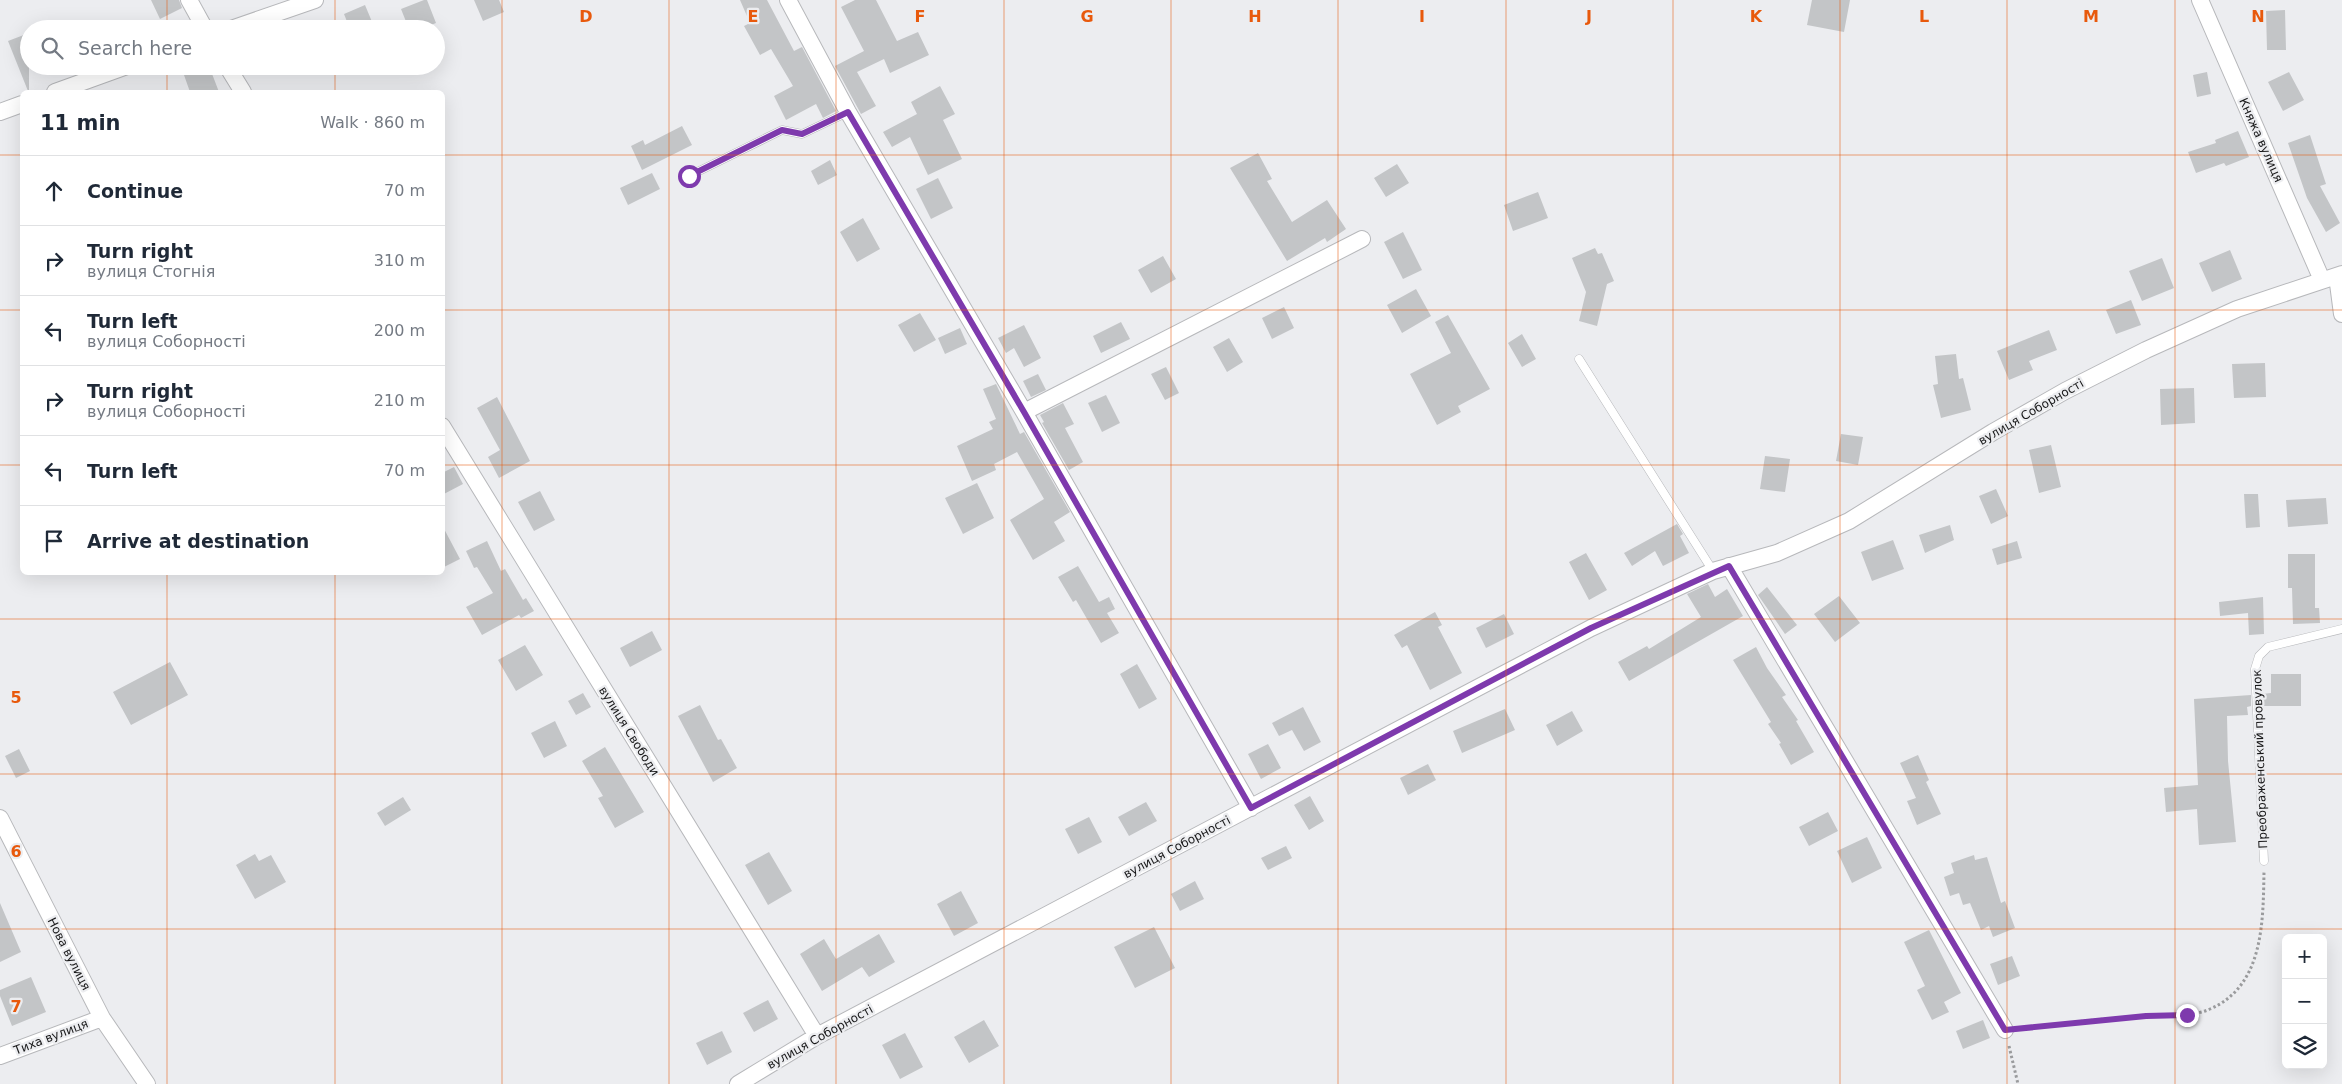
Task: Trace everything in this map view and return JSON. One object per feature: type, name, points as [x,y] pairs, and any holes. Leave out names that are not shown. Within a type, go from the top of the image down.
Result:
[{"type":"street","points":[[189,0],[200,20]]},
{"type":"street","points":[[257,20],[315,0]]},
{"type":"street","points":[[788,0],[848,112],[1024,412],[1251,808]]},
{"type":"street","name":"Княжа вулиця","points":[[2200,0],[2334,277],[2342,314]]},
{"type":"street","points":[[61,90],[102,75]]},
{"type":"street","points":[[233,75],[242,90]]},
{"type":"street","points":[[0,112],[20,105]]},
{"type":"street","points":[[1024,412],[1362,240]]},
{"type":"street","name":"вулиця Соборності","points":[[738,1084],[817,1036],[1591,628],[1712,571],[1777,553],[1849,521],[2065,391],[2146,350],[2237,309],[2334,277]]},
{"type":"street","name":"вулиця Свободи","points":[[445,431],[817,1036]]},
{"type":"street","points":[[1729,566],[2005,1030]]},
{"type":"street","name":"Нова вулиця","points":[[0,818],[102,1018],[147,1084]]},
{"type":"street","name":"Тиха вулиця","points":[[0,1056],[102,1018]]},
{"type":"lane","points":[[689,176],[782,130],[802,134],[848,112]]},
{"type":"lane","points":[[1579,359],[1712,571]]},
{"type":"lane","name":"Преображенський провулок","points":[[2264,861],[2255,669],[2259,656],[2268,647],[2342,629]]},
{"type":"path","points":[[2018,1084],[2005,1030],[2146,1016],[2187,1015],[2210,1009],[2232,996],[2247,977],[2256,958],[2261,930],[2264,861]]},
{"type":"building","points":[[151,0],[179,0],[182,8],[160,19]]},
{"type":"building","points":[[427,0],[435,20],[405,20],[401,9]]},
{"type":"building","points":[[474,0],[499,0],[504,12],[483,21]]},
{"type":"building","points":[[740,0],[767,0],[794,51],[802,47],[836,111],[823,118],[816,104],[786,120],[774,96],[793,86],[771,49],[760,55],[744,26],[750,23]]},
{"type":"building","points":[[855,0],[876,0],[897,41],[918,32],[929,55],[890,73],[884,59],[857,72],[876,106],[861,114],[835,66],[864,51],[841,7]]},
{"type":"building","points":[[1812,0],[1850,0],[1844,32],[1807,25]]},
{"type":"building","points":[[365,5],[371,20],[346,20],[344,14]]},
{"type":"building","points":[[2285,10],[2286,50],[2267,50],[2266,11]]},
{"type":"building","points":[[20,36],[20,71],[8,41]]},
{"type":"building","points":[[2207,72],[2211,94],[2197,97],[2193,75]]},
{"type":"building","points":[[2289,72],[2304,100],[2283,111],[2268,82]]},
{"type":"building","points":[[22,75],[29,75],[28,90]]},
{"type":"building","points":[[184,75],[212,75],[218,90],[189,90]]},
{"type":"building","points":[[940,86],[955,114],[943,120],[962,159],[928,175],[910,137],[892,147],[883,132],[917,114],[911,102]]},
{"type":"building","points":[[682,126],[692,145],[642,170],[631,146],[643,140],[645,145]]},
{"type":"building","points":[[2238,131],[2249,157],[2226,166],[2224,163],[2196,173],[2188,152],[2216,143],[2215,140]]},
{"type":"building","points":[[2310,135],[2326,184],[2320,186],[2340,223],[2326,232],[2307,198],[2288,143]]},
{"type":"building","points":[[1258,153],[1272,179],[1267,181],[1292,222],[1327,200],[1346,229],[1327,242],[1325,238],[1287,261],[1230,168]]},
{"type":"building","points":[[830,160],[837,175],[818,185],[811,171]]},
{"type":"building","points":[[1397,164],[1409,183],[1386,197],[1374,178]]},
{"type":"building","points":[[652,173],[660,189],[628,205],[620,188]]},
{"type":"building","points":[[938,178],[953,208],[931,219],[916,189]]},
{"type":"building","points":[[1538,192],[1548,218],[1513,231],[1504,205]]},
{"type":"building","points":[[863,218],[880,249],[857,262],[840,232]]},
{"type":"building","points":[[1403,232],[1422,270],[1403,279],[1384,242]]},
{"type":"building","points":[[1595,248],[1598,254],[1602,253],[1614,281],[1607,284],[1597,326],[1579,321],[1586,292],[1572,258]]},
{"type":"building","points":[[2230,250],[2242,279],[2212,292],[2199,263]]},
{"type":"building","points":[[1163,256],[1176,279],[1151,293],[1138,270]]},
{"type":"building","points":[[2162,258],[2174,288],[2142,301],[2129,271]]},
{"type":"building","points":[[1416,289],[1431,316],[1402,333],[1387,305]]},
{"type":"building","points":[[2131,300],[2141,325],[2116,334],[2106,310]]},
{"type":"building","points":[[1284,307],[1294,328],[1272,339],[1262,318]]},
{"type":"building","points":[[920,313],[936,340],[914,352],[898,325]]},
{"type":"building","points":[[1448,315],[1490,389],[1458,406],[1461,412],[1437,425],[1410,374],[1451,353],[1435,322]]},
{"type":"building","points":[[1121,322],[1130,339],[1101,353],[1093,336]]},
{"type":"building","points":[[1024,325],[1041,358],[1024,367],[1014,348],[1006,353],[998,338]]},
{"type":"building","points":[[960,328],[967,344],[945,354],[938,338]]},
{"type":"building","points":[[2049,330],[2057,350],[2029,361],[2033,370],[2009,380],[1997,351]]},
{"type":"building","points":[[1522,334],[1536,359],[1522,367],[1508,343]]},
{"type":"building","points":[[1229,338],[1243,362],[1227,372],[1213,347]]},
{"type":"building","points":[[1956,354],[1959,379],[1963,378],[1971,410],[1941,418],[1933,385],[1938,384],[1935,356]]},
{"type":"building","points":[[2265,363],[2266,397],[2234,398],[2232,364]]},
{"type":"building","points":[[1166,367],[1179,393],[1165,400],[1151,374]]},
{"type":"building","points":[[1038,374],[1046,390],[1031,397],[1023,381]]},
{"type":"building","points":[[996,384],[1020,434],[1024,432],[1070,512],[1054,522],[1065,541],[1033,560],[1010,520],[1044,499],[1017,452],[994,464],[996,470],[972,481],[957,446],[993,429],[989,422],[996,419],[983,389]]},
{"type":"building","points":[[2194,388],[2195,423],[2161,425],[2160,389]]},
{"type":"building","points":[[1106,395],[1120,423],[1102,432],[1088,403]]},
{"type":"building","points":[[497,397],[530,461],[499,478],[488,457],[500,450],[477,408]]},
{"type":"building","points":[[1063,403],[1074,424],[1065,428],[1083,462],[1069,470],[1042,423],[1044,422],[1040,415]]},
{"type":"building","points":[[1841,434],[1863,437],[1858,465],[1836,461]]},
{"type":"building","points":[[2051,445],[2061,487],[2039,493],[2029,450]]},
{"type":"building","points":[[1765,456],[1790,459],[1785,492],[1760,489]]},
{"type":"building","points":[[454,467],[463,484],[445,493],[445,472]]},
{"type":"building","points":[[977,483],[994,518],[963,534],[945,498]]},
{"type":"building","points":[[1996,489],[2008,516],[1991,524],[1979,496]]},
{"type":"building","points":[[540,491],[555,520],[534,531],[518,502]]},
{"type":"building","points":[[2244,494],[2258,494],[2260,527],[2246,528]]},
{"type":"building","points":[[2326,498],[2328,524],[2288,527],[2286,500]]},
{"type":"building","points":[[1677,524],[1683,534],[1680,536],[1689,553],[1663,566],[1655,551],[1632,566],[1624,553]]},
{"type":"building","points":[[1950,525],[1954,540],[1925,553],[1919,535]]},
{"type":"building","points":[[445,531],[460,559],[445,566]]},
{"type":"building","points":[[1893,540],[1904,569],[1872,581],[1861,552]]},
{"type":"building","points":[[487,541],[501,571],[505,569],[523,600],[526,598],[534,611],[521,618],[519,615],[482,635],[466,607],[493,593],[477,567],[474,568],[466,551]]},
{"type":"building","points":[[2017,541],[2022,558],[1997,565],[1992,549]]},
{"type":"building","points":[[1586,553],[1607,590],[1589,600],[1569,562]]},
{"type":"building","points":[[2288,554],[2315,554],[2315,608],[2319,608],[2320,623],[2293,624],[2292,588],[2288,588]]},
{"type":"building","points":[[1078,566],[1099,602],[1109,597],[1115,609],[1107,613],[1119,633],[1101,643],[1076,600],[1073,602],[1058,577]]},
{"type":"building","points":[[1708,584],[1715,597],[1727,589],[1743,616],[1629,681],[1618,662],[1647,646],[1649,649],[1701,617],[1687,594]]},
{"type":"building","points":[[1767,587],[1797,625],[1785,634],[1758,595]]},
{"type":"building","points":[[1839,596],[1860,623],[1835,642],[1814,614]]},
{"type":"building","points":[[2263,597],[2264,634],[2249,635],[2248,613],[2220,616],[2219,602]]},
{"type":"building","points":[[1435,612],[1442,625],[1438,627],[1462,673],[1430,690],[1407,645],[1402,648],[1394,635]]},
{"type":"building","points":[[1504,614],[1514,634],[1486,648],[1476,628]]},
{"type":"building","points":[[652,631],[662,650],[630,667],[620,648]]},
{"type":"building","points":[[525,645],[543,675],[516,691],[498,660]]},
{"type":"building","points":[[1756,647],[1767,668],[1786,695],[1782,697],[1798,720],[1796,721],[1814,752],[1791,765],[1779,744],[1781,743],[1768,724],[1771,722],[1733,660]]},
{"type":"building","points":[[170,662],[188,695],[131,725],[113,692]]},
{"type":"building","points":[[1137,664],[1157,699],[1139,709],[1120,674]]},
{"type":"building","points":[[2271,674],[2301,674],[2301,706],[2262,706],[2262,694],[2271,693]]},
{"type":"building","points":[[583,693],[591,707],[576,715],[568,701]]},
{"type":"building","points":[[2251,695],[2251,706],[2247,707],[2248,715],[2227,716],[2228,761],[2236,842],[2199,845],[2197,809],[2166,812],[2164,788],[2198,785],[2194,699]]},
{"type":"building","points":[[700,705],[718,740],[721,739],[737,768],[713,782],[678,716]]},
{"type":"building","points":[[1303,707],[1321,742],[1304,751],[1292,730],[1279,736],[1272,723]]},
{"type":"building","points":[[1505,709],[1515,730],[1462,753],[1453,731]]},
{"type":"building","points":[[1572,711],[1583,731],[1557,746],[1546,725]]},
{"type":"building","points":[[555,721],[567,746],[544,758],[531,733]]},
{"type":"building","points":[[1268,744],[1281,768],[1261,779],[1248,754]]},
{"type":"building","points":[[605,747],[644,812],[615,828],[598,798],[603,796],[582,761]]},
{"type":"building","points":[[19,749],[30,771],[16,778],[5,756]]},
{"type":"building","points":[[1918,755],[1929,780],[1926,782],[1941,814],[1917,825],[1907,801],[1916,798],[1900,763]]},
{"type":"building","points":[[1428,764],[1436,780],[1408,795],[1400,778]]},
{"type":"building","points":[[1310,796],[1324,821],[1309,830],[1294,805]]},
{"type":"building","points":[[403,797],[411,810],[385,826],[377,813]]},
{"type":"building","points":[[1146,802],[1157,821],[1129,836],[1118,817]]},
{"type":"building","points":[[1828,812],[1838,831],[1809,846],[1799,827]]},
{"type":"building","points":[[1089,817],[1102,842],[1078,854],[1065,829]]},
{"type":"building","points":[[1867,837],[1882,868],[1852,883],[1837,851]]},
{"type":"building","points":[[1286,846],[1292,858],[1268,870],[1261,858]]},
{"type":"building","points":[[769,852],[792,891],[768,905],[745,865]]},
{"type":"building","points":[[255,854],[259,861],[271,855],[286,882],[255,899],[236,865]]},
{"type":"building","points":[[1974,855],[1975,860],[1987,857],[2001,903],[2005,901],[2015,928],[1993,937],[1989,926],[1981,930],[1970,903],[1963,905],[1959,893],[1950,896],[1944,877],[1954,873],[1951,863]]},
{"type":"building","points":[[1195,881],[1204,899],[1180,911],[1171,894]]},
{"type":"building","points":[[961,891],[978,923],[954,936],[937,904]]},
{"type":"building","points":[[0,903],[21,952],[0,962]]},
{"type":"building","points":[[1154,927],[1175,968],[1135,988],[1114,947]]},
{"type":"building","points":[[1929,930],[1961,993],[1944,1002],[1949,1012],[1932,1020],[1917,990],[1925,986],[1904,942]]},
{"type":"building","points":[[879,934],[895,962],[869,977],[862,967],[822,991],[800,954],[824,939],[836,959]]},
{"type":"building","points":[[2012,956],[2020,976],[1998,985],[1990,964]]},
{"type":"building","points":[[31,977],[46,1012],[12,1026],[0,996],[0,990]]},
{"type":"building","points":[[768,1000],[778,1019],[754,1032],[743,1013]]},
{"type":"building","points":[[984,1020],[999,1046],[969,1063],[954,1037]]},
{"type":"building","points":[[1983,1020],[1990,1038],[1963,1049],[1956,1031]]},
{"type":"building","points":[[722,1031],[732,1052],[707,1065],[696,1043]]},
{"type":"building","points":[[905,1033],[923,1067],[900,1079],[882,1045]]},
{"type":"route","points":[[689,176],[782,130],[802,134],[848,112],[1024,412],[1251,808],[1591,628],[1712,571],[1729,566],[2005,1030],[2146,1016],[2187,1015]]}]
